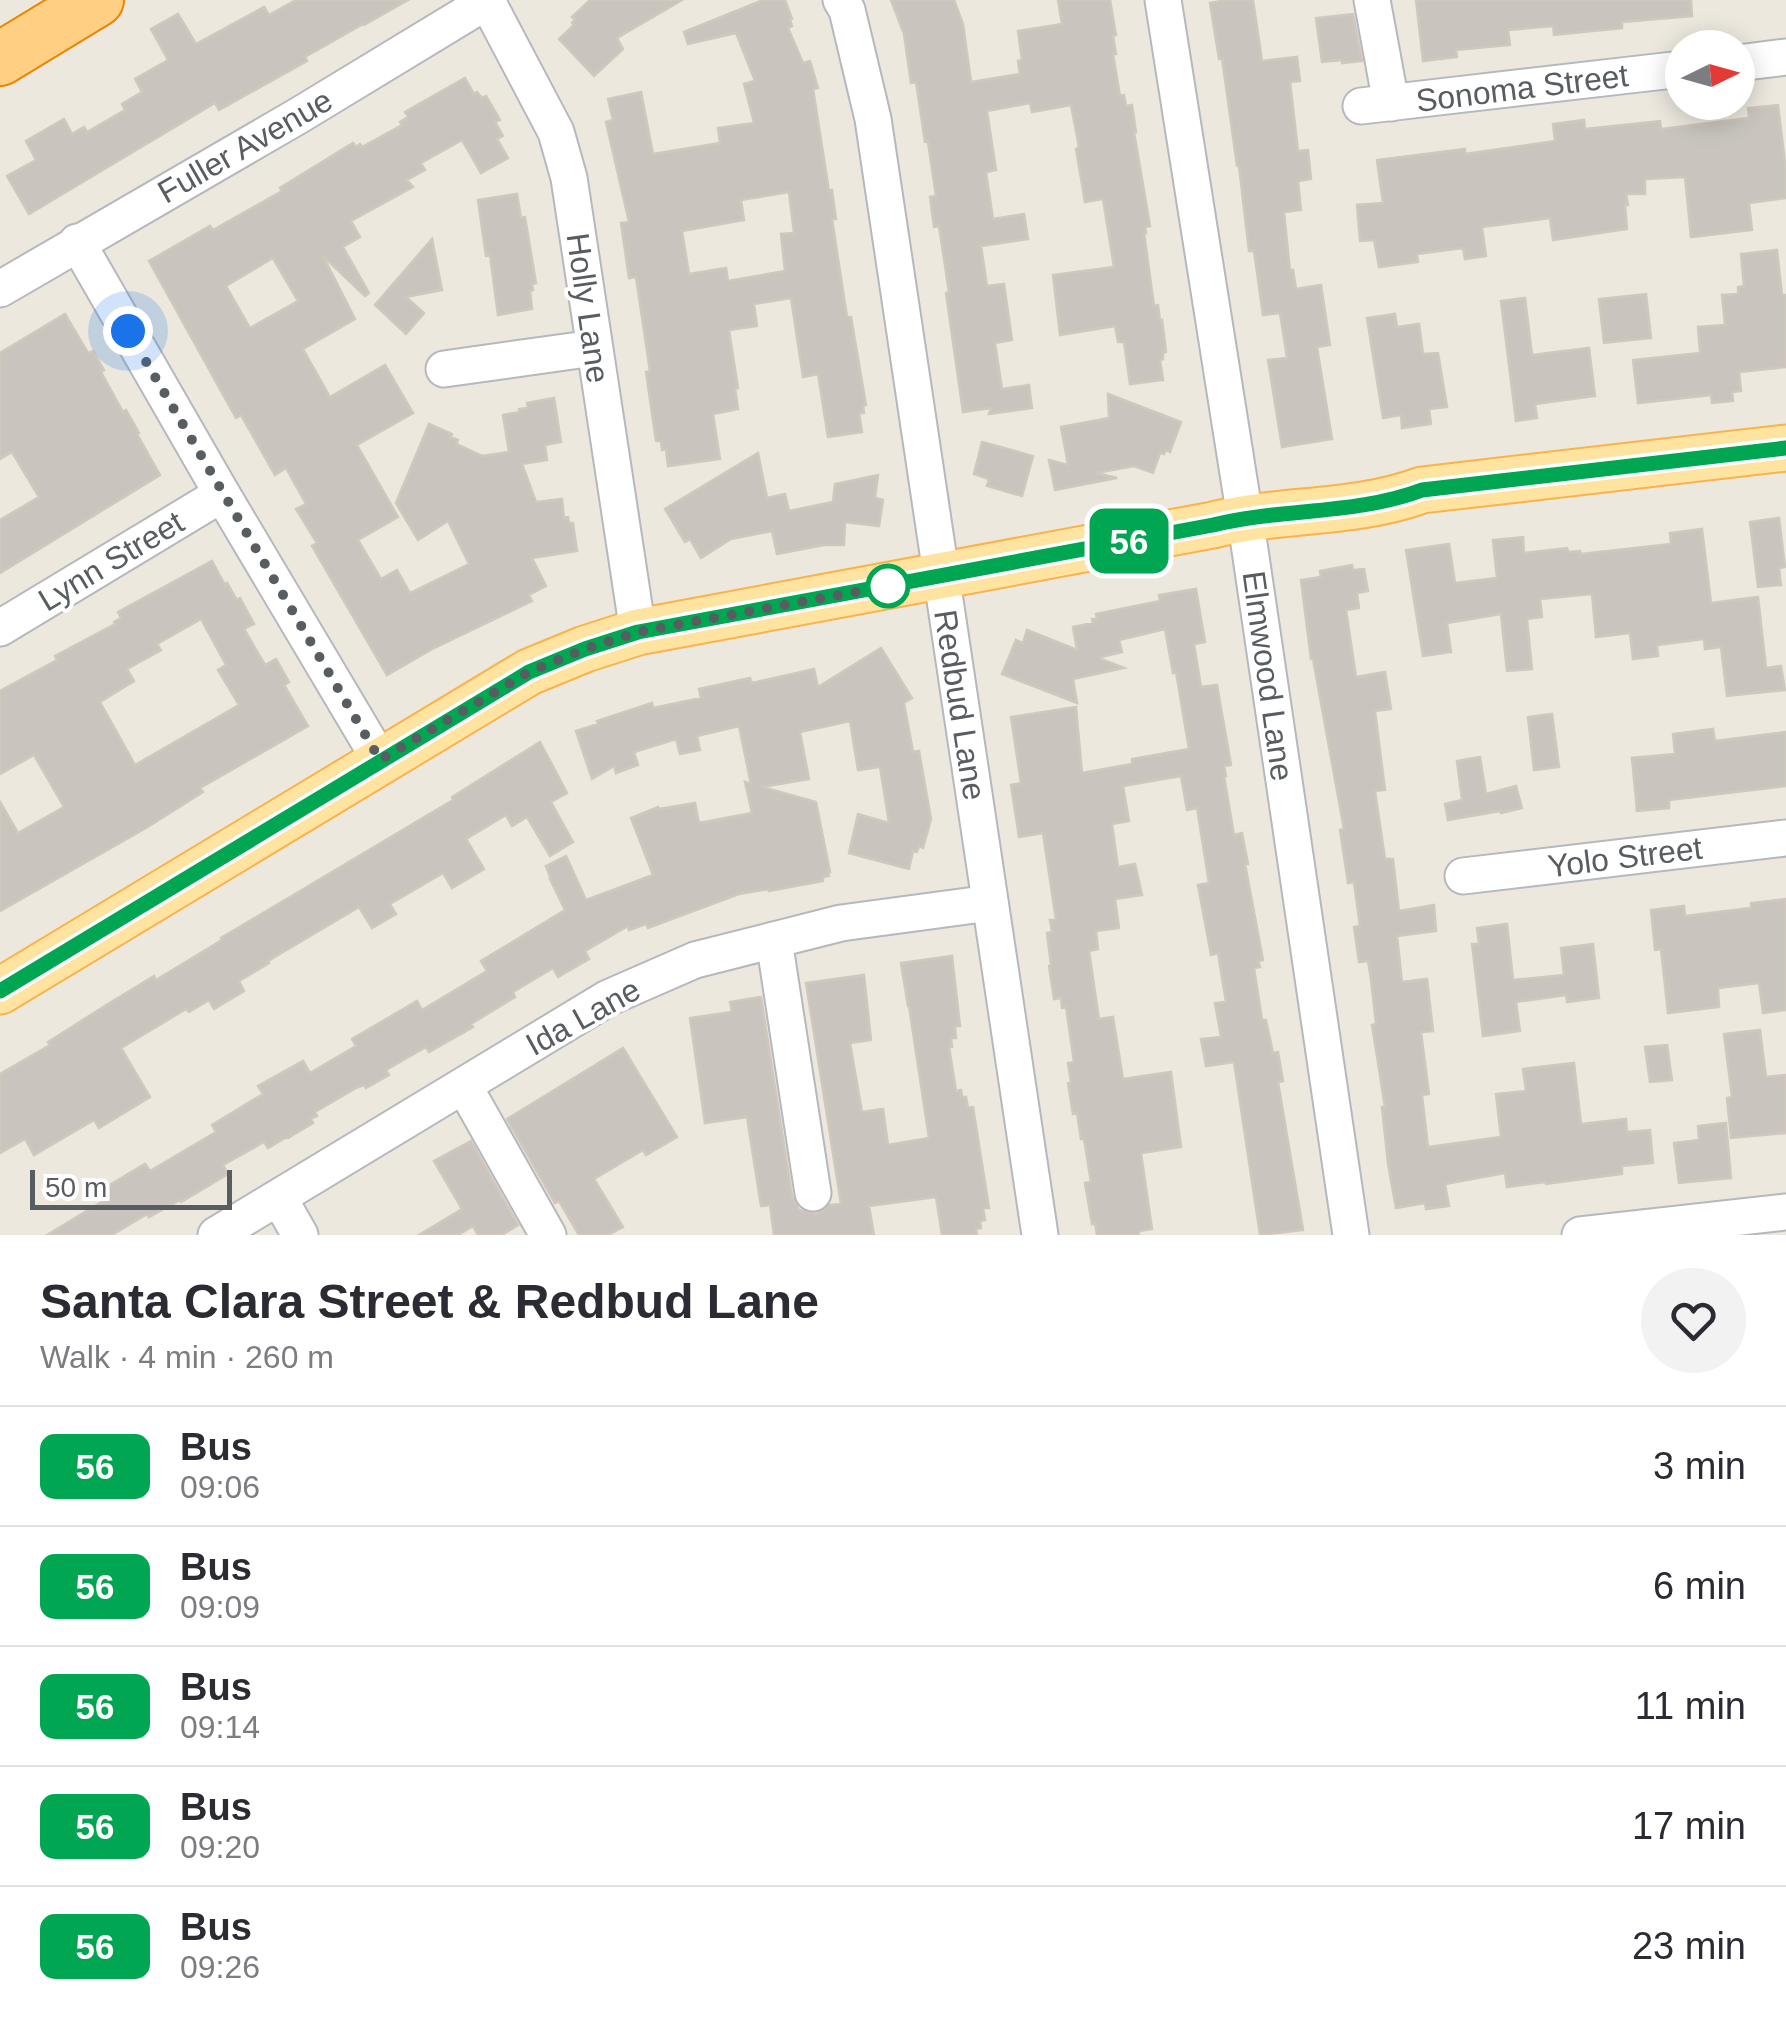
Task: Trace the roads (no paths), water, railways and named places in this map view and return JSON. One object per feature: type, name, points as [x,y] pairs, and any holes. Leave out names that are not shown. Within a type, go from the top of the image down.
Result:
[{"type":"highway","points":[[0,59],[97,0]]},
{"type":"main road","points":[[0,991],[529,672],[638,632],[1244,517],[1396,500],[1422,490],[1786,448]]},
{"type":"street","name":"Redbud Lane","points":[[841,0],[847,10],[873,119],[1040,1235]]},
{"type":"street","name":"Elmwood Lane","points":[[1163,0],[1351,1235]]},
{"type":"street","name":"Sonoma Street","points":[[1372,0],[1376,105],[1665,71]]},
{"type":"street","name":"Fuller Avenue","points":[[0,288],[488,1]]},
{"type":"street","name":"Holly Lane","points":[[488,1],[556,132],[569,178],[638,632]]},
{"type":"street","points":[[1755,61],[1786,57]]},
{"type":"street","points":[[77,242],[380,760]]},
{"type":"street","points":[[444,369],[594,348]]},
{"type":"street","name":"Lynn Street","points":[[0,628],[222,494]]},
{"type":"street","name":"Yolo Street","points":[[1463,876],[1786,838]]},
{"type":"street","name":"Ida Lane","points":[[216,1235],[608,998],[695,960],[841,923],[990,903]]},
{"type":"street","points":[[774,940],[813,1193]]},
{"type":"street","points":[[464,1086],[548,1235]]},
{"type":"street","points":[[279,1198],[300,1235]]},
{"type":"street","points":[[1580,1235],[1786,1212]]}]
